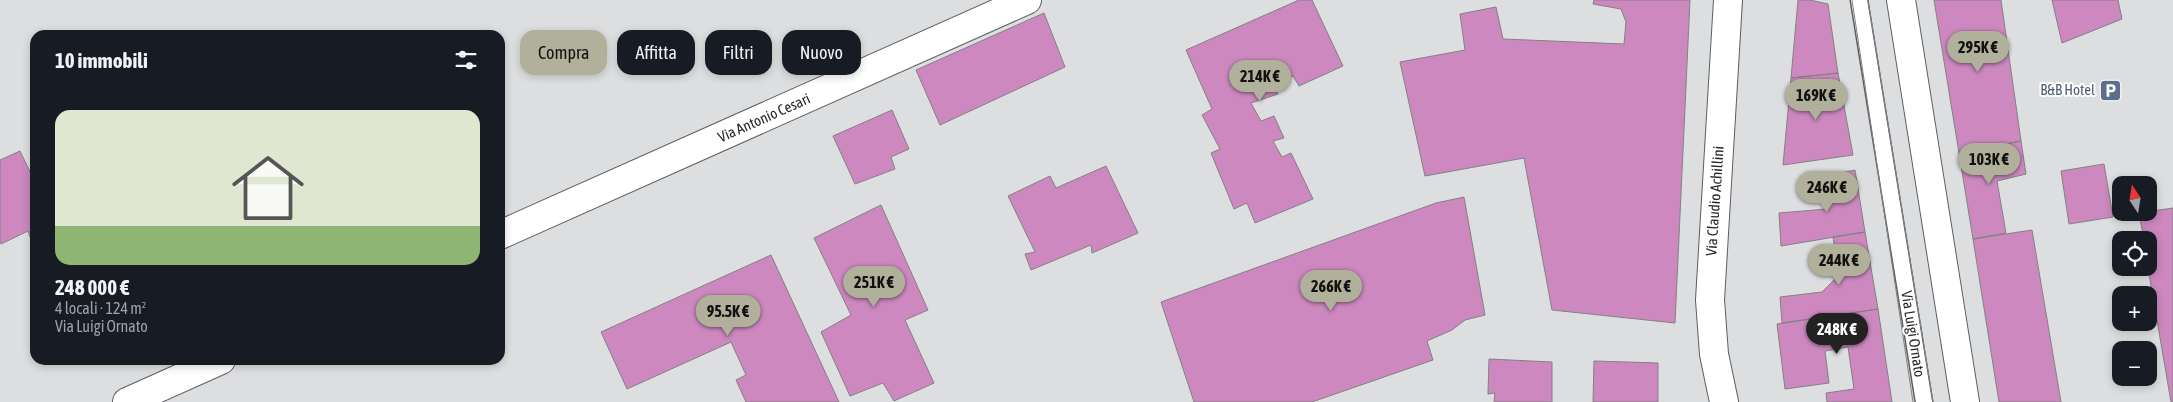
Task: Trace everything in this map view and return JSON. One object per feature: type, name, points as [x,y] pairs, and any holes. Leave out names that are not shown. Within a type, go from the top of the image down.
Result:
[{"type":"main road","name":"Via Antonio Cesari","points":[[505,233],[1027,0]]},
{"type":"main road","name":"Via Claudio Achillini","points":[[1724,402],[1714,354],[1710,300],[1728,0]]},
{"type":"main road","points":[[1901,0],[1965,402]]},
{"type":"main road","points":[[127,402],[210,365]]},
{"type":"lane","name":"Via Luigi Ornato","points":[[1859,0],[1924,402]]},
{"type":"building","points":[[1299,0],[1312,0],[1343,66],[1299,86],[1293,76],[1273,85],[1278,94],[1251,103],[1261,121],[1274,116],[1284,138],[1273,141],[1282,157],[1291,153],[1313,199],[1255,223],[1247,203],[1234,209],[1211,153],[1220,149],[1202,115],[1212,109],[1186,50]]},
{"type":"building","points":[[1594,0],[1690,0],[1675,323],[1552,310],[1524,158],[1425,176],[1400,62],[1465,50],[1460,14],[1496,7],[1503,39],[1624,44],[1626,22],[1621,9],[1593,4]]},
{"type":"building","points":[[1798,0],[1810,0],[1828,4],[1838,73],[1791,78]]},
{"type":"building","points":[[1934,0],[2001,0],[2021,141],[1959,153]]},
{"type":"building","points":[[2052,0],[2118,0],[2122,19],[2062,43]]},
{"type":"building","points":[[1044,13],[1065,67],[940,125],[916,70]]},
{"type":"building","points":[[1838,73],[1853,155],[1783,165],[1791,78]]},
{"type":"building","points":[[892,110],[909,149],[891,157],[895,169],[855,184],[833,136]]},
{"type":"building","points":[[2021,141],[2026,174],[1997,181],[2006,233],[1973,239],[1959,153]]},
{"type":"building","points":[[20,151],[30,172],[30,236],[28,231],[1,244],[0,242],[0,160]]},
{"type":"building","points":[[2104,164],[2112,217],[2069,224],[2061,171]]},
{"type":"building","points":[[1106,166],[1138,233],[1092,253],[1091,245],[1031,270],[1025,254],[1035,252],[1008,196],[1050,176],[1056,188]]},
{"type":"building","points":[[1855,170],[1865,232],[1781,246],[1779,213],[1826,209],[1820,177]]},
{"type":"building","points":[[1464,197],[1485,315],[1465,320],[1452,330],[1427,341],[1433,360],[1312,402],[1194,402],[1161,302],[1436,203]]},
{"type":"building","points":[[881,205],[928,310],[905,320],[934,383],[894,401],[883,383],[850,396],[821,332],[851,315],[814,238]]},
{"type":"building","points":[[2173,208],[2173,402],[2171,402],[2157,320],[2157,286],[2151,286],[2149,276],[2157,276],[2157,231],[2142,231],[2140,221],[2158,221],[2158,210]]},
{"type":"building","points":[[2032,230],[2061,402],[1999,402],[1973,239]]},
{"type":"building","points":[[1865,232],[1878,309],[1782,323],[1780,297],[1822,292],[1839,275],[1833,237]]},
{"type":"building","points":[[771,255],[839,402],[746,402],[736,380],[746,375],[731,342],[627,389],[601,332]]},
{"type":"building","points":[[1878,309],[1892,402],[1827,402],[1826,393],[1854,389],[1848,347],[1825,351],[1829,383],[1785,389],[1777,324]]},
{"type":"building","points":[[1489,359],[1552,362],[1552,402],[1494,402],[1495,393],[1488,394]]},
{"type":"building","points":[[1594,361],[1658,363],[1658,402],[1593,402]]},
{"type":"tram line","points":[[1852,0],[1913,402]]},
{"type":"tram line","points":[[1868,0],[1933,402]]},
{"type":"place","name":"B&B Hotel","points":[[2111,90]]}]
